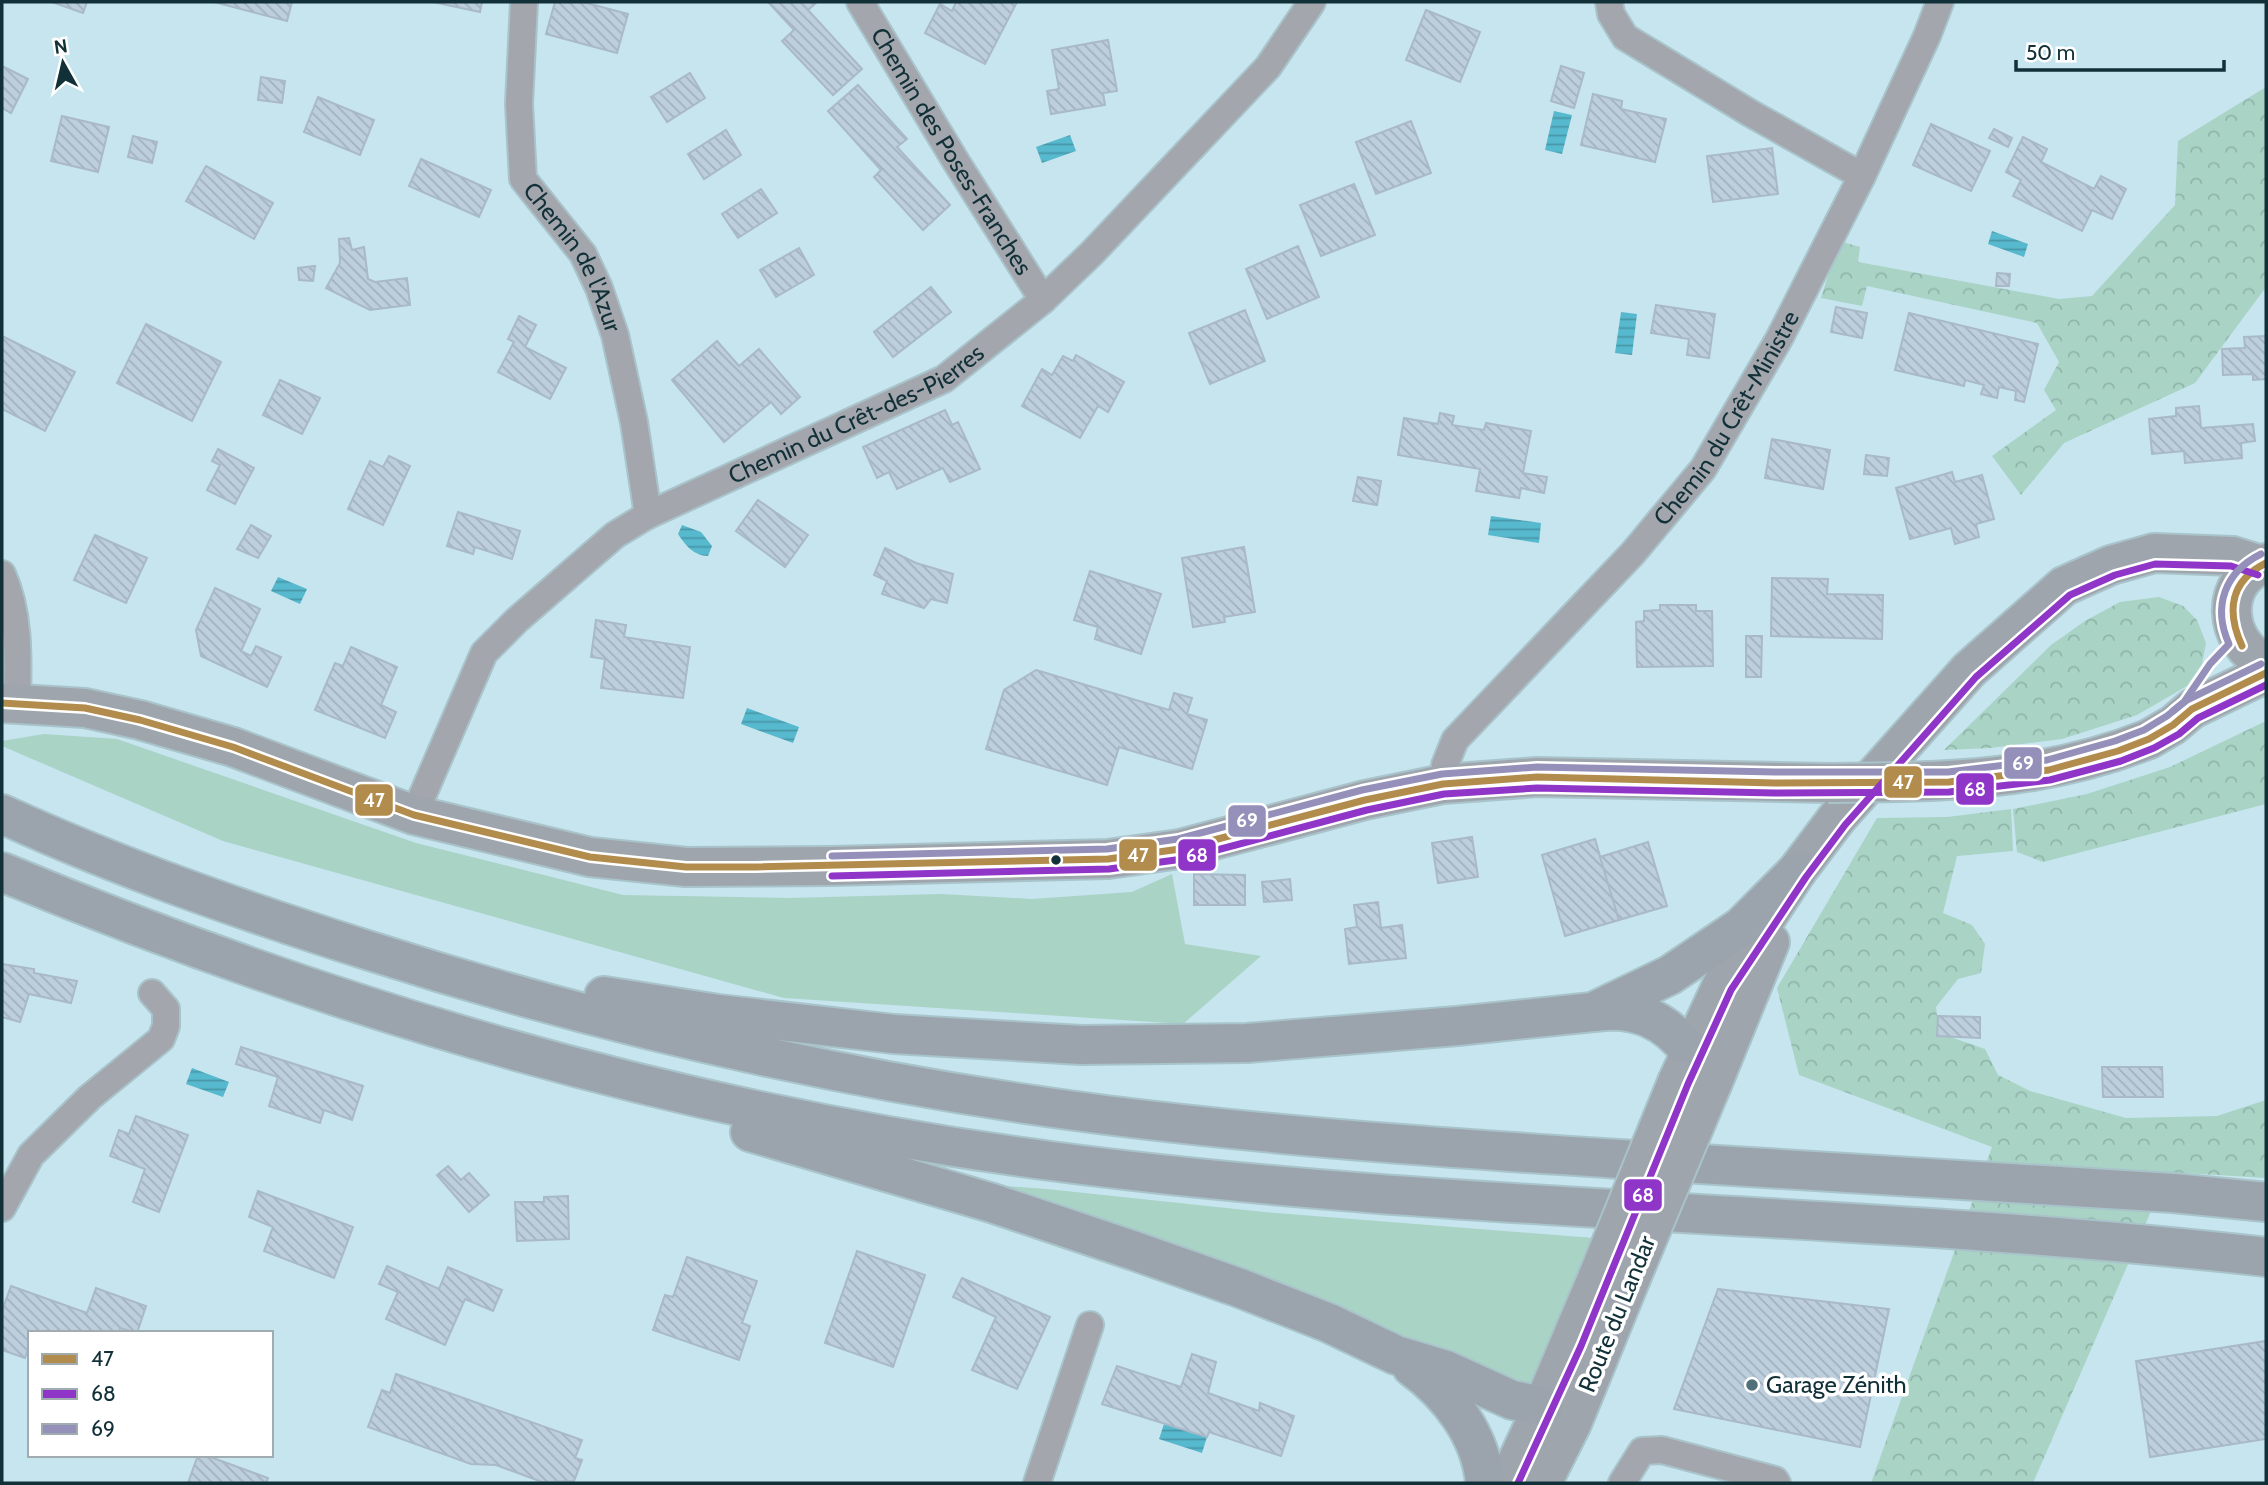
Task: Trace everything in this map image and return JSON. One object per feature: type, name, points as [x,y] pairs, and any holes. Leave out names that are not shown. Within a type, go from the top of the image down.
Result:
[{"type":"highway","points":[[2,814],[159,879],[274,921],[531,1000],[697,1042],[933,1089],[1090,1113],[1428,1148],[2174,1193],[2266,1202]]},
{"type":"highway","points":[[1593,1012],[1670,975],[1741,927],[1797,871]]},
{"type":"highway","points":[[2,872],[194,948],[687,1115],[930,1184],[1132,1250],[1303,1313],[1396,1354],[1446,1370],[1512,1400],[1543,1406]]},
{"type":"highway","points":[[389,957],[718,1014],[894,1034],[986,1041],[1081,1045],[1247,1043],[1611,1010],[1630,1011],[1664,1025],[1679,1037],[1694,1074]]},
{"type":"highway","points":[[419,1023],[557,1061],[778,1115],[1049,1161],[1149,1173],[1407,1196],[2010,1233],[2266,1256]]},
{"type":"highway","points":[[1396,1354],[1432,1381],[1452,1404],[1467,1426],[1478,1451],[1485,1483]]},
{"type":"street","name":"Chemin de l'Azur","points":[[524,2],[519,104],[523,179],[583,254],[599,288],[615,335],[632,411],[648,515]]},
{"type":"street","name":"Chemin des Poses-Franches","points":[[860,2],[1043,300]]},
{"type":"street","name":"Chemin du Crêt-des-Pierres","points":[[414,815],[484,653],[517,620],[615,535],[648,515],[944,379],[1043,300],[1127,217],[1268,66],[1312,2]]},
{"type":"street","points":[[1609,2],[1611,13],[1625,37],[1861,176]]},
{"type":"street","name":"Chemin du Crêt-Ministre","points":[[1443,784],[1445,765],[1455,740],[1633,553],[1703,469],[1779,339],[1861,176],[1927,36],[1940,2]]},
{"type":"street","name":"Route du Landar","points":[[1542,1483],[1588,1385],[1614,1277],[1694,1074],[1797,871],[1837,818],[1969,670],[2064,586],[2111,565],[2154,553],[2233,556],[2263,564]]},
{"type":"street","points":[[2183,555],[2214,582],[2232,604]]},
{"type":"street","points":[[2,574],[14,616],[18,663],[9,703],[85,708],[140,720],[233,747],[414,815],[590,857],[685,867],[1108,859],[1180,849],[1377,797],[1443,784],[1537,778],[1828,783],[1949,782],[2049,770],[2118,751],[2149,739],[2192,709],[2218,671],[2258,661],[2233,626],[2232,604],[2237,588],[2247,575],[2263,564]]},
{"type":"street","points":[[2,1208],[31,1155],[90,1097],[161,1039],[166,1026],[166,1009],[152,993]]},
{"type":"street","name":"Route du Landar","points":[[1507,1483],[1543,1406],[1614,1277],[1663,1200],[1694,1074]]},
{"type":"street","points":[[1037,1483],[1090,1325]]},
{"type":"street","points":[[1543,1406],[1574,1395],[1588,1385]]},
{"type":"street","points":[[1622,1483],[1642,1451],[1662,1450],[1775,1480],[1777,1483]]},
{"type":"green space","points":[[2266,87],[2266,287],[2195,383],[2064,443],[2021,495],[1992,456],[2056,410],[2044,390],[2059,362],[2037,323],[1867,286],[1862,306],[1821,298],[1839,241],[1860,247],[1858,262],[2059,299],[2092,296],[2175,205],[2178,141]]},
{"type":"green space","points":[[2159,597],[2183,606],[2197,620],[2206,643],[2202,664],[2187,686],[2137,715],[2062,739],[1990,748],[1944,750],[2051,645],[2085,621],[2120,602]]},
{"type":"green space","points":[[2266,721],[2266,804],[2043,862],[2017,852],[2013,809],[2087,794],[2170,767]]},
{"type":"green space","points":[[44,734],[117,739],[416,843],[623,895],[790,898],[941,894],[1032,899],[1132,892],[1172,874],[1185,944],[1261,956],[1183,1024],[784,998],[223,841],[2,746],[2,741]]},
{"type":"green space","points":[[2011,809],[2013,851],[1957,856],[1943,913],[1972,925],[1985,944],[1981,973],[1958,979],[1936,1007],[1939,1033],[1985,1049],[1998,1075],[2030,1091],[2126,1118],[2217,1116],[2266,1100],[2266,1178],[2168,1172],[2033,1483],[1871,1483],[1992,1147],[1799,1075],[1777,988],[1877,818],[1947,817]]},
{"type":"green space","points":[[989,1185],[1264,1212],[1594,1238],[1532,1394]]},
{"type":"water","points":[[1554,111],[1572,115],[1562,154],[1545,150]]},
{"type":"water","points":[[1070,135],[1076,151],[1042,163],[1036,147]]},
{"type":"water","points":[[1992,231],[2028,244],[2024,257],[1988,244]]},
{"type":"water","points":[[1621,312],[1637,314],[1632,355],[1615,353]]},
{"type":"water","points":[[1491,516],[1541,523],[1539,543],[1488,535]]},
{"type":"water","points":[[682,525],[701,532],[712,546],[708,556],[694,552],[684,542],[678,534]]},
{"type":"water","points":[[278,577],[307,589],[300,604],[271,591]]},
{"type":"water","points":[[747,708],[799,727],[793,743],[741,724]]},
{"type":"water","points":[[192,1068],[229,1082],[223,1097],[186,1084]]},
{"type":"water","points":[[1164,1424],[1207,1437],[1202,1453],[1159,1439]]},
{"type":"building","points":[[52,2],[87,2],[83,13]]},
{"type":"building","points":[[214,2],[292,2],[287,21]]},
{"type":"building","points":[[433,2],[482,2],[480,12]]},
{"type":"building","points":[[555,2],[583,2],[628,14],[617,53],[546,34]]},
{"type":"building","points":[[768,2],[817,2],[808,10],[862,69],[833,95],[782,41],[794,30]]},
{"type":"building","points":[[956,2],[1017,2],[985,64],[925,33],[940,4],[952,11]]},
{"type":"building","points":[[1426,10],[1480,32],[1460,82],[1406,60]]},
{"type":"building","points":[[1108,40],[1117,91],[1103,93],[1105,105],[1051,114],[1047,91],[1059,89],[1052,50]]},
{"type":"building","points":[[2,66],[28,79],[11,113],[2,108]]},
{"type":"building","points":[[1561,66],[1584,73],[1574,108],[1551,101]]},
{"type":"building","points":[[690,73],[705,98],[667,122],[651,97]]},
{"type":"building","points":[[261,77],[285,81],[282,103],[258,100]]},
{"type":"building","points":[[858,85],[907,139],[897,147],[950,205],[923,230],[874,177],[881,170],[828,111]]},
{"type":"building","points":[[1593,94],[1622,101],[1621,109],[1666,119],[1655,162],[1581,145]]},
{"type":"building","points":[[318,97],[374,120],[360,155],[304,132]]},
{"type":"building","points":[[62,116],[109,127],[98,172],[51,161]]},
{"type":"building","points":[[1411,121],[1431,173],[1376,194],[1356,142]]},
{"type":"building","points":[[1931,124],[1990,151],[1971,191],[1913,165]]},
{"type":"building","points":[[1994,129],[2012,138],[2008,147],[1989,138]]},
{"type":"building","points":[[726,130],[741,155],[704,179],[688,154]]},
{"type":"building","points":[[133,136],[157,142],[152,163],[128,157]]},
{"type":"building","points":[[2023,137],[2047,149],[2041,162],[2094,189],[2101,176],[2126,189],[2112,219],[2092,210],[2082,231],[2013,196],[2021,180],[2006,172]]},
{"type":"building","points":[[1772,148],[1778,194],[1713,202],[1707,156]]},
{"type":"building","points":[[421,159],[491,190],[479,217],[409,186]]},
{"type":"building","points":[[206,166],[273,203],[254,239],[186,201]]},
{"type":"building","points":[[1354,184],[1375,235],[1321,256],[1300,205]]},
{"type":"building","points":[[761,189],[777,213],[738,238],[722,214]]},
{"type":"building","points":[[349,238],[352,250],[364,247],[368,279],[375,282],[407,278],[410,305],[370,310],[326,288],[340,263],[339,239]]},
{"type":"building","points":[[1298,246],[1319,297],[1267,319],[1246,269]]},
{"type":"building","points":[[799,248],[814,275],[776,297],[760,270]]},
{"type":"building","points":[[315,266],[313,281],[299,280],[298,268]]},
{"type":"building","points":[[1997,273],[2010,274],[2009,286],[1996,286]]},
{"type":"building","points":[[931,287],[951,312],[893,357],[874,332]]},
{"type":"building","points":[[1656,305],[1715,314],[1709,358],[1687,355],[1689,339],[1651,333]]},
{"type":"building","points":[[1836,307],[1867,313],[1862,338],[1831,332]]},
{"type":"building","points":[[1245,310],[1265,361],[1210,384],[1189,333]]},
{"type":"building","points":[[1909,313],[2038,344],[2024,402],[2015,400],[2016,391],[1999,387],[1997,398],[1981,394],[1984,385],[1965,380],[1964,386],[1895,370]]},
{"type":"building","points":[[519,316],[536,325],[525,347],[566,368],[550,399],[498,372],[514,342],[508,339]]},
{"type":"building","points":[[146,324],[221,362],[192,421],[117,383]]},
{"type":"building","points":[[2,336],[75,372],[45,431],[2,409]]},
{"type":"building","points":[[2266,336],[2266,379],[2253,380],[2253,374],[2223,375],[2222,349],[2245,348],[2244,337]]},
{"type":"building","points":[[717,341],[739,366],[759,349],[800,397],[781,414],[771,402],[724,442],[672,380]]},
{"type":"building","points":[[1076,355],[1124,382],[1108,412],[1098,406],[1080,438],[1022,406],[1042,369],[1052,375],[1063,356],[1073,361]]},
{"type":"building","points":[[280,380],[320,398],[302,434],[263,415]]},
{"type":"building","points":[[2199,406],[2201,428],[2253,424],[2255,441],[2241,443],[2242,458],[2185,463],[2184,451],[2152,454],[2149,419],[2176,416],[2176,408]]},
{"type":"building","points":[[945,410],[952,425],[958,422],[980,469],[950,482],[943,468],[897,489],[889,472],[877,478],[863,447]]},
{"type":"building","points":[[1440,413],[1454,416],[1452,425],[1484,430],[1486,423],[1531,431],[1523,473],[1547,477],[1544,493],[1521,488],[1519,498],[1476,491],[1480,469],[1398,455],[1404,418],[1438,424]]},
{"type":"building","points":[[1772,439],[1830,450],[1823,489],[1765,478]]},
{"type":"building","points":[[218,449],[254,468],[235,504],[207,490],[220,465],[212,461]]},
{"type":"building","points":[[1866,455],[1889,458],[1887,476],[1864,474]]},
{"type":"building","points":[[389,456],[410,466],[383,525],[348,509],[370,461],[383,467]]},
{"type":"building","points":[[1952,472],[1955,482],[1982,475],[1994,519],[1976,524],[1979,537],[1955,544],[1951,528],[1910,539],[1896,488]]},
{"type":"building","points":[[1358,477],[1381,481],[1377,505],[1353,501]]},
{"type":"building","points":[[758,500],[808,535],[785,567],[736,531]]},
{"type":"building","points":[[458,512],[520,531],[512,559],[475,547],[473,554],[447,546]]},
{"type":"building","points":[[251,525],[271,536],[258,558],[237,549]]},
{"type":"building","points":[[95,535],[147,558],[126,603],[74,580]]},
{"type":"building","points":[[1244,547],[1255,612],[1224,617],[1225,622],[1193,627],[1182,558]]},
{"type":"building","points":[[885,548],[916,563],[953,574],[947,603],[931,599],[924,608],[882,594],[887,581],[874,575]]},
{"type":"building","points":[[1090,571],[1161,594],[1141,654],[1095,639],[1098,627],[1074,620]]},
{"type":"building","points":[[1772,578],[1828,579],[1827,594],[1883,595],[1882,639],[1771,636]]},
{"type":"building","points":[[215,588],[260,609],[241,651],[251,656],[256,646],[281,657],[267,687],[201,656],[196,630]]},
{"type":"building","points":[[1660,605],[1696,605],[1696,611],[1712,611],[1713,666],[1637,667],[1636,622],[1644,621],[1644,611],[1660,610]]},
{"type":"building","points":[[596,620],[626,625],[624,637],[690,647],[683,698],[601,688],[605,659],[591,657]]},
{"type":"building","points":[[1746,636],[1762,636],[1761,677],[1746,677]]},
{"type":"building","points":[[351,647],[397,667],[381,705],[396,712],[385,738],[315,710],[335,663],[343,666]]},
{"type":"building","points":[[1036,670],[1169,710],[1174,693],[1192,698],[1187,714],[1207,720],[1192,769],[1119,747],[1107,785],[986,749],[1004,690]]},
{"type":"building","points":[[1472,837],[1478,877],[1438,883],[1432,843]]},
{"type":"building","points":[[1595,839],[1619,920],[1565,936],[1542,855]]},
{"type":"building","points":[[1648,842],[1667,906],[1619,920],[1600,857]]},
{"type":"building","points":[[1194,874],[1245,875],[1245,905],[1194,905]]},
{"type":"building","points":[[1290,879],[1292,900],[1264,902],[1262,882]]},
{"type":"building","points":[[1378,902],[1381,928],[1402,925],[1406,958],[1349,964],[1345,929],[1357,927],[1354,905]]},
{"type":"building","points":[[2,964],[34,969],[34,973],[77,981],[71,1003],[29,994],[20,1022],[2,1017]]},
{"type":"building","points":[[1938,1016],[1980,1017],[1980,1038],[1937,1036]]},
{"type":"building","points":[[241,1047],[363,1086],[352,1120],[324,1110],[320,1123],[269,1106],[278,1077],[236,1064]]},
{"type":"building","points":[[2102,1067],[2162,1067],[2163,1097],[2103,1097]]},
{"type":"building","points":[[136,1116],[188,1135],[159,1212],[133,1202],[145,1169],[110,1156],[119,1130],[129,1134]]},
{"type":"building","points":[[448,1166],[461,1180],[469,1173],[489,1195],[469,1212],[437,1175]]},
{"type":"building","points":[[258,1191],[353,1227],[334,1278],[264,1251],[273,1227],[249,1217]]},
{"type":"building","points":[[568,1196],[569,1239],[517,1241],[515,1202],[544,1202],[544,1197]]},
{"type":"building","points":[[857,1251],[925,1275],[893,1367],[825,1343]]},
{"type":"building","points":[[687,1257],[757,1281],[742,1323],[750,1326],[739,1360],[653,1330],[665,1295],[673,1297]]},
{"type":"building","points":[[387,1266],[439,1289],[448,1267],[502,1290],[493,1311],[465,1299],[445,1345],[386,1319],[398,1292],[379,1284]]},
{"type":"building","points":[[962,1278],[1050,1317],[1017,1389],[972,1370],[996,1317],[953,1297]]},
{"type":"building","points":[[11,1286],[87,1313],[96,1288],[146,1306],[138,1331],[120,1328],[119,1331],[28,1331],[25,1358],[2,1350],[2,1311]]},
{"type":"building","points":[[1718,1289],[1889,1309],[1860,1447],[1674,1409]]},
{"type":"building","points":[[2266,1341],[2266,1439],[2150,1457],[2136,1361]]},
{"type":"building","points":[[1192,1354],[1216,1362],[1208,1393],[1259,1411],[1260,1403],[1294,1416],[1281,1456],[1209,1432],[1207,1437],[1102,1404],[1117,1366],[1181,1387]]},
{"type":"building","points":[[396,1374],[582,1440],[575,1458],[582,1460],[574,1481],[542,1482],[496,1465],[471,1464],[368,1427],[382,1390],[390,1393]]},
{"type":"building","points":[[197,1457],[210,1457],[268,1478],[266,1483],[188,1483]]},
{"type":"transit line","name":"69","points":[[2173,711],[2184,702],[2210,664],[2229,644],[2222,616],[2225,592],[2238,570],[2261,554]]},
{"type":"transit line","name":"47","points":[[2242,646],[2234,621],[2234,598],[2245,579],[2266,563]]},
{"type":"transit line","name":"68","points":[[1518,1483],[1581,1346],[1688,1084],[1731,990],[1806,877],[1845,825],[1976,677],[2070,595],[2115,575],[2155,564],[2231,566],[2258,575]]},
{"type":"transit line","name":"69","points":[[832,856],[1107,849],[1178,839],[1362,790],[1442,774],[1537,767],[1775,772],[1948,772],[2047,760],[2144,730],[2187,700],[2261,664]]},
{"type":"transit line","name":"47","points":[[2,703],[85,708],[140,720],[233,747],[414,815],[590,857],[686,867],[756,867],[1108,859],[1180,849],[1365,800],[1443,784],[1537,777],[1775,783],[1949,782],[2049,770],[2118,751],[2149,739],[2173,725],[2192,709],[2266,673]]},
{"type":"transit line","name":"68","points":[[832,876],[1109,869],[1183,859],[1367,810],[1444,794],[1537,788],[1775,793],[1949,792],[2050,780],[2121,761],[2154,748],[2179,734],[2198,718],[2266,685]]},
{"type":"place","name":"Garage Zénith","points":[[1752,1385]]}]
